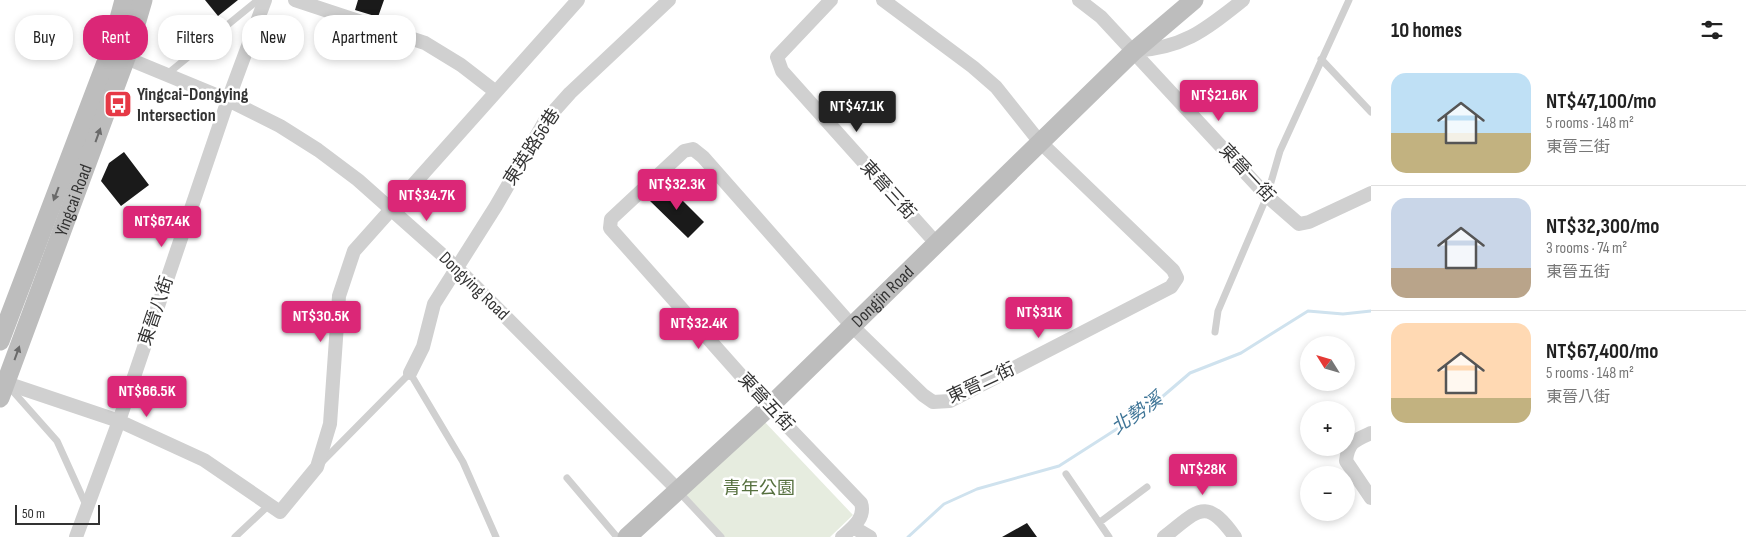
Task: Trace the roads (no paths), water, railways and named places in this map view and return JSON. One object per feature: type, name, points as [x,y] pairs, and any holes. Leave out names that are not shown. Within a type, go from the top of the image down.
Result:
[{"type":"street","name":"Yingcai Road","points":[[122,15],[124,0]]},
{"type":"street","name":"Yingcai Road","points":[[136,15],[143,0]]},
{"type":"street","name":"東晉八街","points":[[76,537],[119,421],[228,100],[265,0]]},
{"type":"street","points":[[295,0],[425,43],[461,65],[496,92]]},
{"type":"street","points":[[1,384],[119,421],[204,460],[280,512],[317,467],[330,424],[339,296],[354,251],[578,0]]},
{"type":"street","name":"東英路56巷","points":[[410,373],[423,347],[434,304],[545,121],[570,93],[669,0]]},
{"type":"street","name":"東晉三街","points":[[831,0],[777,57],[782,72],[936,243]]},
{"type":"street","name":"東晉二街","points":[[654,178],[684,151],[693,149],[852,326],[933,402],[950,401],[1171,287],[1177,278],[1173,270],[1039,141],[996,88],[973,67],[882,0]]},
{"type":"street","name":"東晉一街","points":[[1078,0],[1101,17],[1267,196],[1299,224],[1309,222],[1371,193]]},
{"type":"street","name":"Dongjin Road","points":[[628,537],[770,407],[1039,141],[1134,51],[1194,0]]},
{"type":"street","points":[[1134,51],[1159,50],[1184,41],[1210,25],[1243,0]]},
{"type":"street","name":"Yingcai Road","points":[[0,341],[116,60]]},
{"type":"street","name":"Yingcai Road","points":[[1,384],[116,60]]},
{"type":"street","name":"Dongying Road","points":[[130,60],[228,100],[280,126],[318,150],[392,209],[457,268],[678,490]]},
{"type":"street","name":"東晉五街","points":[[654,178],[611,219],[610,228],[770,407],[861,503],[863,510],[853,527],[842,537]]},
{"type":"street","points":[[1371,433],[1355,440],[1347,449],[1346,461],[1371,498]]},
{"type":"street","points":[[1164,537],[1198,511],[1209,510],[1221,519],[1235,537]]},
{"type":"street","points":[[853,527],[870,537]]},
{"type":"lane","points":[[166,75],[258,0]]},
{"type":"lane","points":[[1215,332],[1218,311],[1267,196],[1280,150],[1349,0]]},
{"type":"lane","points":[[1321,60],[1371,112]]},
{"type":"lane","points":[[317,467],[410,373],[463,462],[496,537]]},
{"type":"lane","points":[[1,384],[57,441],[86,506]]},
{"type":"lane","points":[[1066,474],[1109,537]]},
{"type":"lane","points":[[567,478],[617,537]]},
{"type":"lane","points":[[1100,522],[1147,487]]},
{"type":"lane","points":[[678,490],[721,537]]},
{"type":"lane","points":[[235,537],[269,505]]},
{"type":"waterway","name":"北勢溪","points":[[908,537],[944,504],[977,489],[1059,466],[1148,409],[1190,373],[1241,353],[1308,311],[1343,314],[1371,311]]},
{"type":"place","name":"Yingcai-Dongying Intersection","points":[[118,104]]},
{"type":"park label","name":"青年公園","points":[[759,488]]}]
